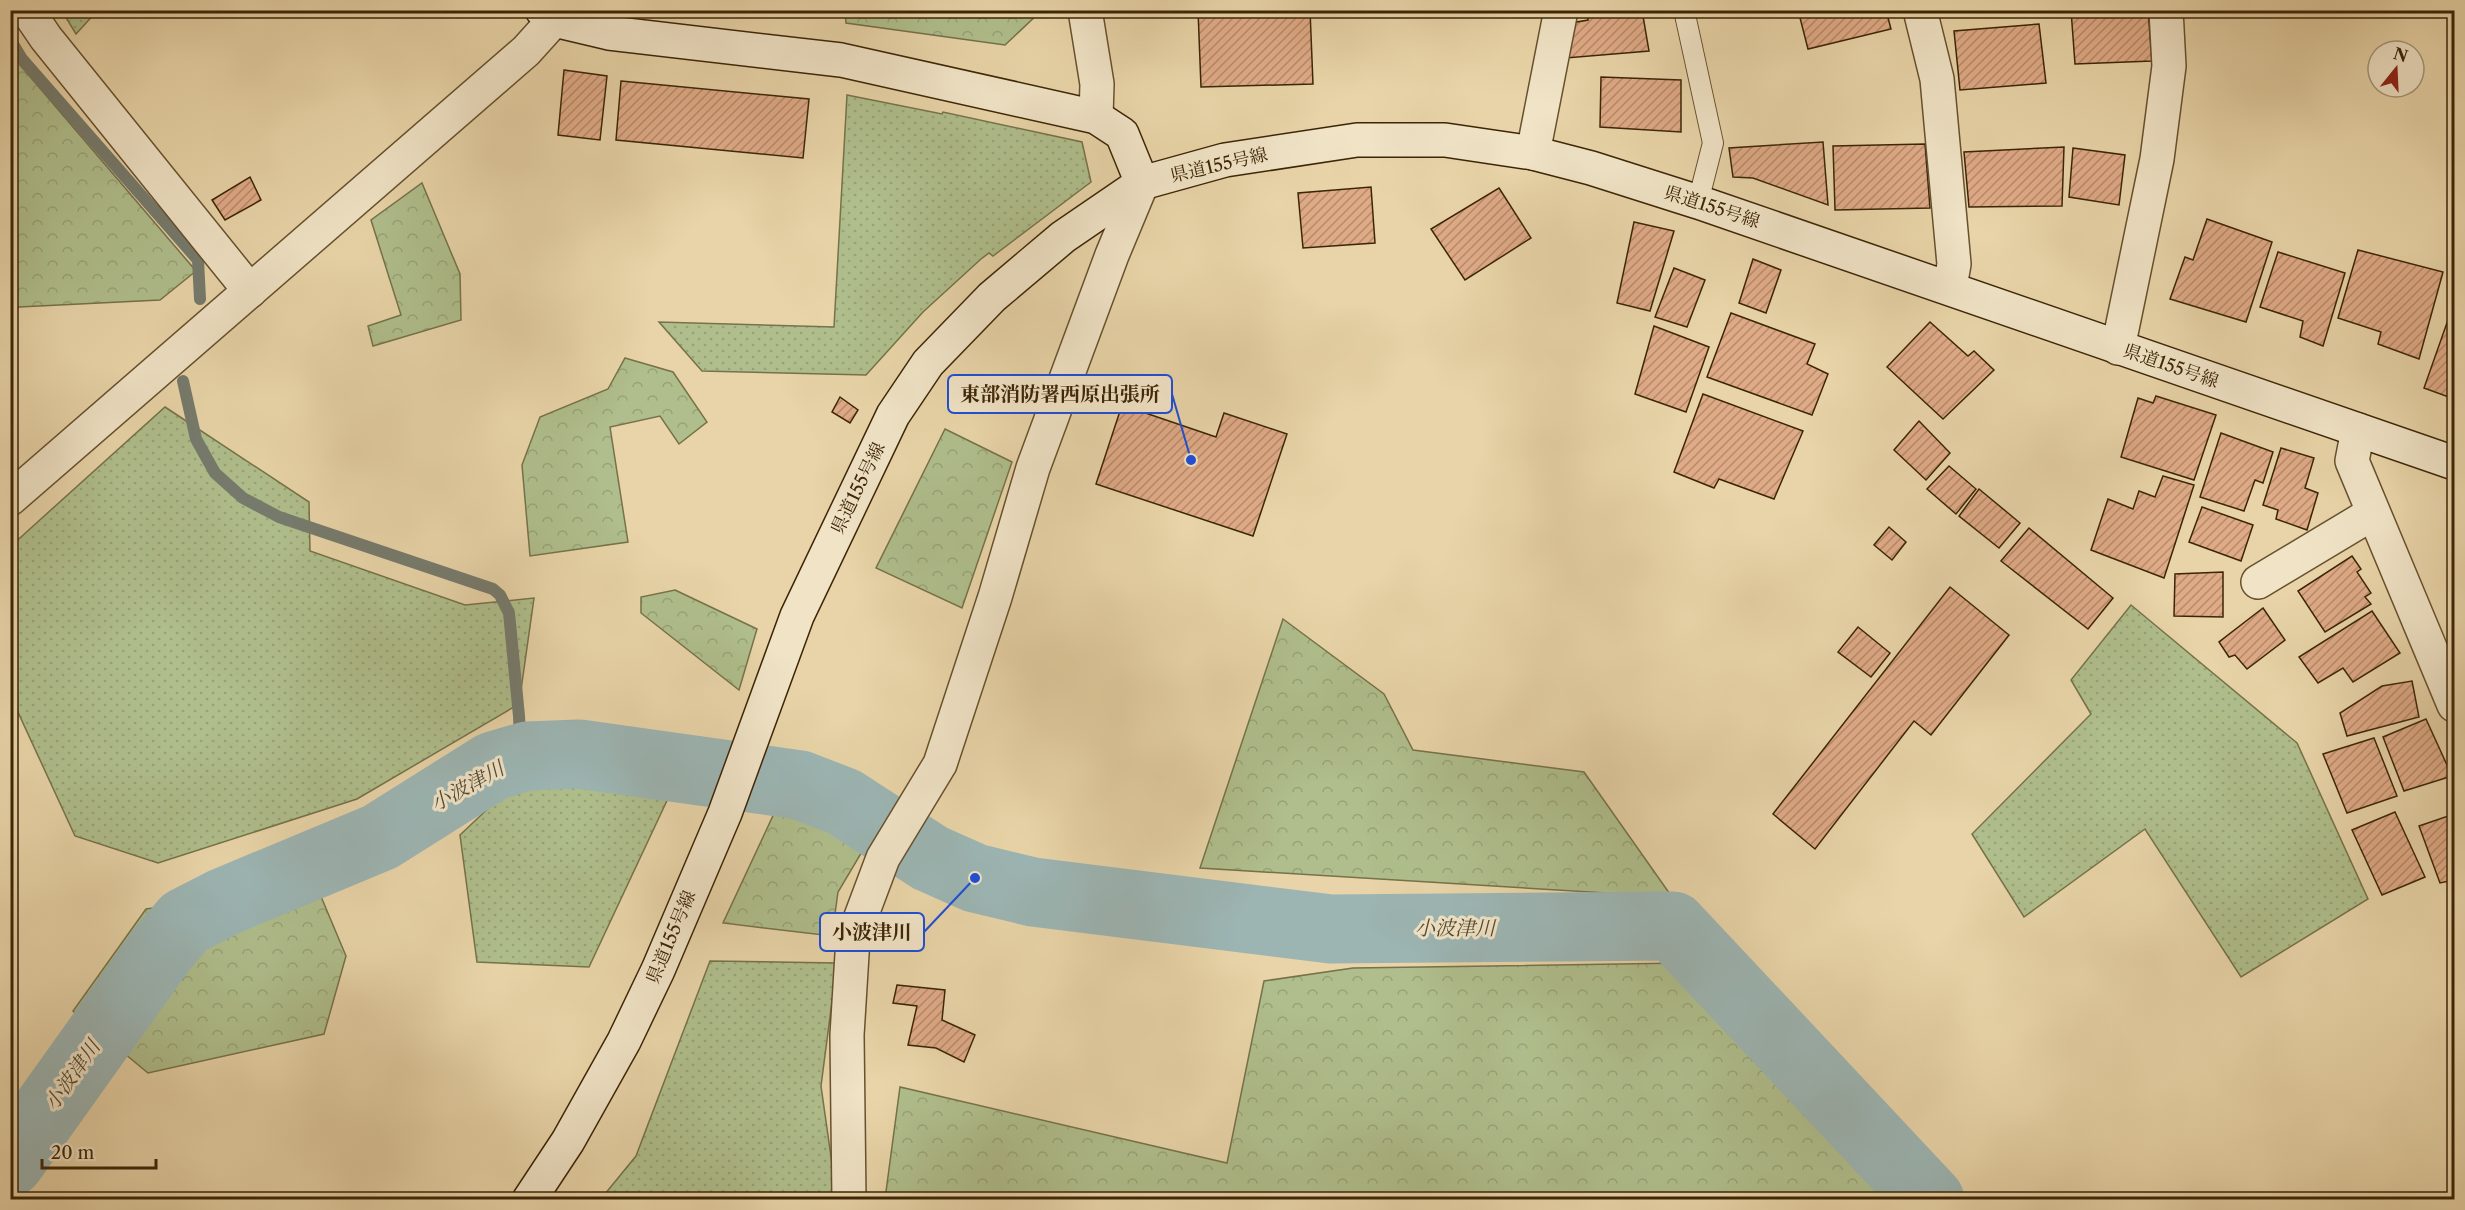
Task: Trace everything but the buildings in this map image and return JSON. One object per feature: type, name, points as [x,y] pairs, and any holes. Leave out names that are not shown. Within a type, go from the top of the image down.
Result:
[{"type":"street","points":[[27,10],[46,38],[250,291]]},
{"type":"street","points":[[1085,10],[1097,84],[1096,117]]},
{"type":"street","points":[[1533,153],[1561,10]]},
{"type":"street","points":[[1920,10],[1937,79],[1954,264],[1950,287]]},
{"type":"street","points":[[2118,348],[2157,159],[2169,66],[2166,10]]},
{"type":"street","points":[[10,499],[526,51],[548,15],[609,33],[841,60],[1096,117],[1122,134],[1142,183],[1112,255],[1033,468],[995,597],[940,764],[883,858],[853,938],[848,1035],[849,1200]]},
{"type":"street","name":"県道155号線","points":[[529,1200],[568,1141],[624,1041],[658,970],[748,753],[802,605],[893,415],[928,363],[992,297],[1064,237],[1142,183],[1226,160],[1357,140],[1444,140],[1533,153],[1591,168],[1698,202],[1950,287],[2118,348],[2454,463]]},
{"type":"street","points":[[2358,430],[2352,461],[2454,705]]},
{"type":"street","points":[[2258,582],[2373,513]]},
{"type":"lane","points":[[1684,10],[1713,142],[1698,202]]},
{"type":"green space","points":[[845,10],[1041,11],[1005,45],[846,23]]},
{"type":"green space","points":[[62,11],[97,11],[76,34]]},
{"type":"green space","points":[[10,51],[196,271],[160,300],[19,307],[11,315]]},
{"type":"green space","points":[[847,95],[942,114],[943,112],[1082,142],[1091,182],[993,256],[989,253],[981,259],[923,312],[866,375],[702,371],[659,322],[834,327]]},
{"type":"green space","points":[[422,183],[460,274],[461,320],[373,346],[368,326],[401,315],[371,220]]},
{"type":"green space","points":[[625,358],[673,372],[707,422],[679,444],[660,416],[610,427],[628,542],[530,556],[522,465],[540,417],[608,389]]},
{"type":"green space","points":[[165,407],[309,502],[310,551],[465,605],[534,598],[519,704],[357,799],[158,863],[75,836],[11,697],[11,546]]},
{"type":"green space","points":[[945,429],[1012,462],[962,608],[876,568]]},
{"type":"green space","points":[[675,590],[757,629],[739,690],[641,613],[641,597]]},
{"type":"green space","points":[[2131,605],[2297,743],[2368,899],[2241,977],[2145,829],[2024,917],[1972,834],[2091,714],[2071,680]]},
{"type":"green space","points":[[1283,619],[1384,694],[1413,750],[1584,772],[1672,897],[1200,868]]},
{"type":"green space","points":[[567,734],[686,760],[589,967],[477,962],[460,835]]},
{"type":"green space","points":[[798,762],[894,798],[838,892],[832,936],[723,923]]},
{"type":"green space","points":[[317,887],[346,956],[324,1034],[148,1073],[73,1011],[146,909]]},
{"type":"green space","points":[[710,961],[837,963],[821,1086],[837,1199],[600,1200],[636,1156]]},
{"type":"green space","points":[[1683,963],[1895,1199],[885,1199],[900,1087],[1227,1163],[1264,981],[1353,968]]},
{"type":"waterway","points":[[10,39],[22,59],[198,260],[200,299]]},
{"type":"waterway","points":[[183,381],[196,439],[215,473],[243,498],[279,517],[493,589],[500,595],[509,613],[521,759]]},
{"type":"waterway","name":"小波津川","points":[[10,1162],[161,950],[185,922],[224,902],[380,837],[493,766],[527,756],[579,754],[800,785],[844,802],[930,858],[975,878],[1033,892],[1331,929],[1673,926],[1930,1200]]},
{"type":"place","name":"東部消防署西原出張所","points":[[1191,460]]},
{"type":"place","name":"小波津川","points":[[975,878]]}]
